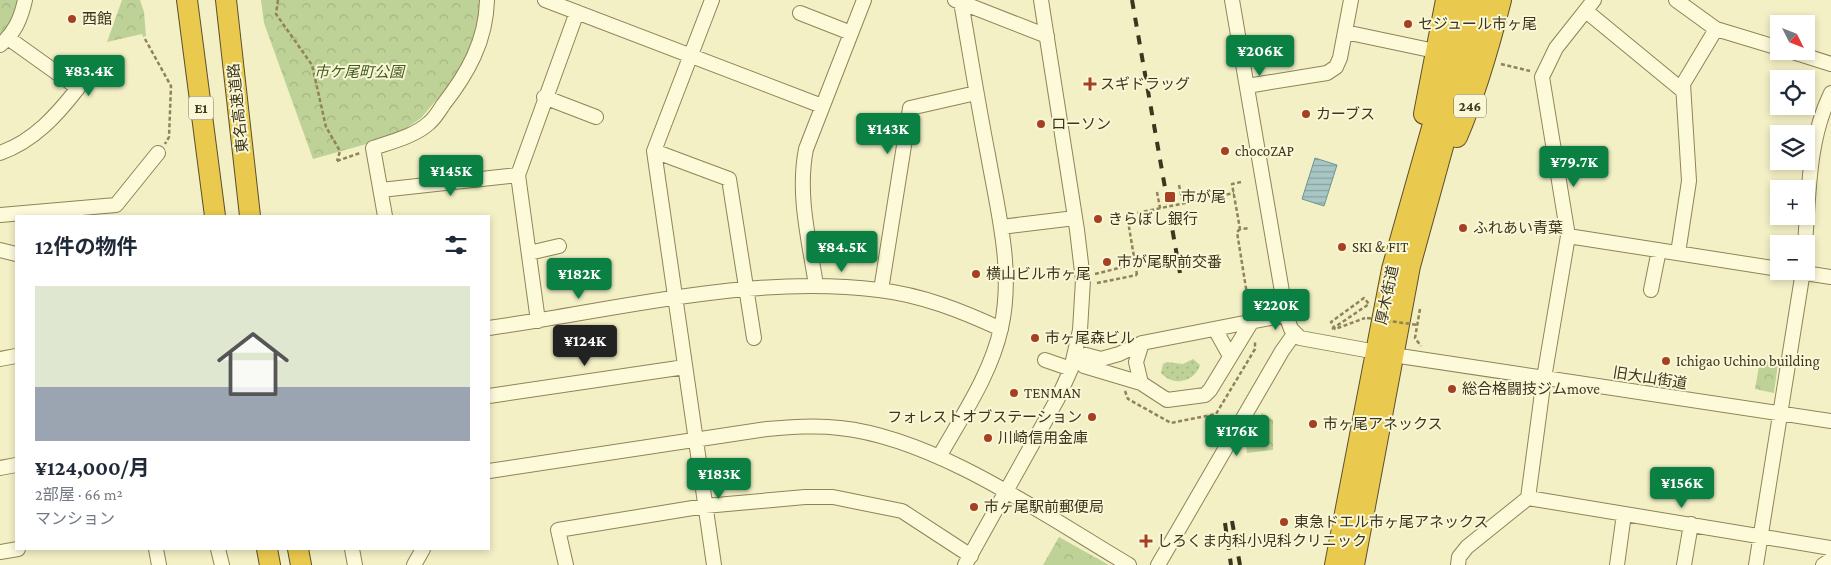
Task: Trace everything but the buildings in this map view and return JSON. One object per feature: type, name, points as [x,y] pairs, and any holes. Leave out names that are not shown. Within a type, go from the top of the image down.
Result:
[{"type":"highway","name":"E1","points":[[187,0],[215,215]]},
{"type":"highway","name":"東名高速道路","points":[[226,0],[250,215]]},
{"type":"highway","name":"246","points":[[1415,185],[1424,114],[1446,0]]},
{"type":"highway","name":"厚木街道","points":[[1354,565],[1384,353],[1392,269],[1441,96],[1463,0]]},
{"type":"highway","name":"厚木街道","points":[[1335,565],[1384,353],[1427,208],[1482,0]]},
{"type":"highway","name":"246","points":[[1427,208],[1471,105],[1501,0]]},
{"type":"highway","points":[[267,550],[270,565]]},
{"type":"highway","points":[[298,550],[301,565]]},
{"type":"street","points":[[0,153],[34,135],[58,114],[78,88],[4,42],[20,19],[25,0]]},
{"type":"street","points":[[385,215],[373,148],[403,137],[429,124],[469,69],[482,37],[487,0]]},
{"type":"street","points":[[545,0],[822,106]]},
{"type":"street","points":[[712,0],[654,152],[714,565]]},
{"type":"street","points":[[816,285],[802,196],[801,172],[806,149],[864,0]]},
{"type":"street","points":[[566,565],[558,530],[705,506],[805,497],[833,497],[902,511],[968,560],[1046,423],[1072,363],[1083,301],[1076,218],[1041,0]]},
{"type":"street","points":[[1158,565],[1282,351],[1294,334],[1286,315],[1232,0]]},
{"type":"street","points":[[1247,86],[1327,73],[1336,67],[1346,32],[1351,0]]},
{"type":"street","points":[[958,1],[1047,36]]},
{"type":"street","points":[[938,457],[980,383],[994,352],[1001,329],[1005,303],[1006,268],[1001,227],[958,1]]},
{"type":"street","points":[[1682,2],[1716,29],[1770,45]]},
{"type":"street","points":[[1458,565],[1459,557],[1467,547],[1528,498],[1544,378],[1568,236],[1543,75],[1556,48],[1590,5],[1682,90]]},
{"type":"street","points":[[538,321],[518,175],[544,97],[576,12]]},
{"type":"street","points":[[800,13],[851,33]]},
{"type":"street","points":[[1678,253],[1689,181],[1683,84],[1716,29]]},
{"type":"street","points":[[1346,32],[1435,51]]},
{"type":"street","points":[[1815,59],[1831,64]]},
{"type":"street","points":[[1806,235],[1811,164],[1816,132],[1831,93]]},
{"type":"street","points":[[881,290],[910,108],[976,94]]},
{"type":"street","points":[[544,97],[596,117]]},
{"type":"street","points":[[654,152],[729,179],[754,338]]},
{"type":"street","points":[[0,216],[116,205],[158,153]]},
{"type":"street","points":[[381,190],[518,175]]},
{"type":"street","points":[[1001,227],[1076,218]]},
{"type":"street","points":[[1568,236],[1770,268]]},
{"type":"street","points":[[529,253],[559,246]]},
{"type":"street","points":[[0,250],[15,254]]},
{"type":"street","points":[[1651,290],[1659,250]]},
{"type":"street","points":[[1815,274],[1831,276]]},
{"type":"street","points":[[1756,565],[1780,414],[1798,280]]},
{"type":"street","points":[[490,328],[746,288],[816,285],[881,290],[952,307],[1001,329]]},
{"type":"street","points":[[1072,363],[1086,355],[1101,358],[1119,354],[1142,343],[1286,315]]},
{"type":"street","points":[[1045,360],[1072,363],[1141,383],[1167,400],[1205,395],[1252,322]]},
{"type":"street","points":[[1215,329],[1230,356]]},
{"type":"street","name":"旧大山街道","points":[[1294,334],[1305,340],[1384,353],[1831,421]]},
{"type":"street","points":[[1141,383],[1136,362],[1142,343]]},
{"type":"street","points":[[0,359],[15,356]]},
{"type":"street","points":[[490,396],[684,367]]},
{"type":"street","points":[[490,471],[768,429],[798,426],[840,428],[884,437],[938,457],[1006,493],[1130,565]]},
{"type":"street","points":[[0,468],[15,465]]},
{"type":"street","points":[[1528,498],[1831,548]]},
{"type":"street","points":[[1617,565],[1624,514]]},
{"type":"street","points":[[1684,565],[1691,524]]},
{"type":"street","points":[[0,552],[15,550]]},
{"type":"street","points":[[156,550],[159,565]]},
{"type":"street","points":[[218,550],[222,565]]},
{"type":"street","points":[[352,550],[355,565]]},
{"type":"street","points":[[414,565],[422,550]]},
{"type":"street","points":[[1824,565],[1831,560]]},
{"type":"path","points":[[278,0],[276,14],[312,65],[326,127],[340,151],[337,161],[373,148]]},
{"type":"path","points":[[145,39],[171,86],[169,137],[158,153]]},
{"type":"path","points":[[1495,62],[1543,75]]},
{"type":"path","points":[[1241,182],[1232,184],[1240,230],[1237,232],[1250,307]]},
{"type":"path","points":[[1179,185],[1183,204]]},
{"type":"path","points":[[1157,192],[1160,208]]},
{"type":"path","points":[[1100,282],[1137,274],[1127,215],[1234,192]]},
{"type":"path","points":[[1240,230],[1250,228]]},
{"type":"path","points":[[1099,273],[1136,264]]},
{"type":"path","points":[[1339,333],[1330,331],[1338,325],[1345,320],[1369,304],[1364,298],[1331,322],[1335,329],[1367,318],[1418,325],[1415,338],[1422,347]]},
{"type":"path","points":[[1365,326],[1367,318]]},
{"type":"path","points":[[1249,428],[1263,436]]},
{"type":"green space","points":[[0,0],[25,0],[0,45]]},
{"type":"green space","points":[[122,0],[140,0],[144,12],[146,36],[143,37],[142,34],[107,42]]},
{"type":"green space","name":"市ケ尾町公園","points":[[261,0],[480,0],[477,38],[457,76],[421,118],[395,136],[313,159],[264,23]]},
{"type":"green space","points":[[1193,359],[1200,365],[1189,379],[1183,381],[1171,380],[1161,373],[1163,364],[1167,362],[1183,364]]},
{"type":"green space","points":[[1760,360],[1778,363],[1774,393],[1755,389]]},
{"type":"green space","points":[[1262,413],[1273,420],[1273,450],[1247,453],[1245,442]]},
{"type":"green space","points":[[1059,537],[1109,565],[1043,565]]},
{"type":"water","points":[[1315,158],[1337,165],[1324,206],[1302,199]]},
{"type":"railway","points":[[1132,0],[1180,273]]},
{"type":"railway","points":[[1232,521],[1240,565]]},
{"type":"railway","points":[[1225,523],[1231,565]]},
{"type":"place","name":"西館","points":[[72,19]]},
{"type":"place","name":"セジュール市ヶ尾","points":[[1408,24]]},
{"type":"place","name":"スギドラッグ","points":[[1090,84]]},
{"type":"place","name":"カーブス","points":[[1306,114]]},
{"type":"place","name":"ローソン","points":[[1041,124]]},
{"type":"place","name":"chocoZAP","points":[[1225,151]]},
{"type":"place","name":"市が尾","points":[[1170,197]]},
{"type":"place","name":"きらぼし銀行","points":[[1098,219]]},
{"type":"place","name":"ふれあい青葉","points":[[1463,228]]},
{"type":"place","name":"SKI & FIT","points":[[1342,247]]},
{"type":"place","name":"市が尾駅前交番","points":[[1107,262]]},
{"type":"place","name":"横山ビル市ヶ尾","points":[[976,274]]},
{"type":"place","name":"市ヶ尾森ビル","points":[[1035,338]]},
{"type":"place","name":"Ichigao Uchino building","points":[[1666,361]]},
{"type":"place","name":"総合格闘技ジムmove","points":[[1452,389]]},
{"type":"place","name":"TENMAN","points":[[1014,393]]},
{"type":"place","name":"フォレストオブステーション","points":[[1092,417]]},
{"type":"place","name":"市ヶ尾アネックス","points":[[1313,424]]},
{"type":"place","name":"川崎信用金庫","points":[[988,438]]},
{"type":"place","name":"市ヶ尾駅前郵便局","points":[[974,507]]},
{"type":"place","name":"東急ドエル市ヶ尾アネックス","points":[[1284,522]]},
{"type":"place","name":"しろくま内科小児科クリニック","points":[[1146,541]]}]
